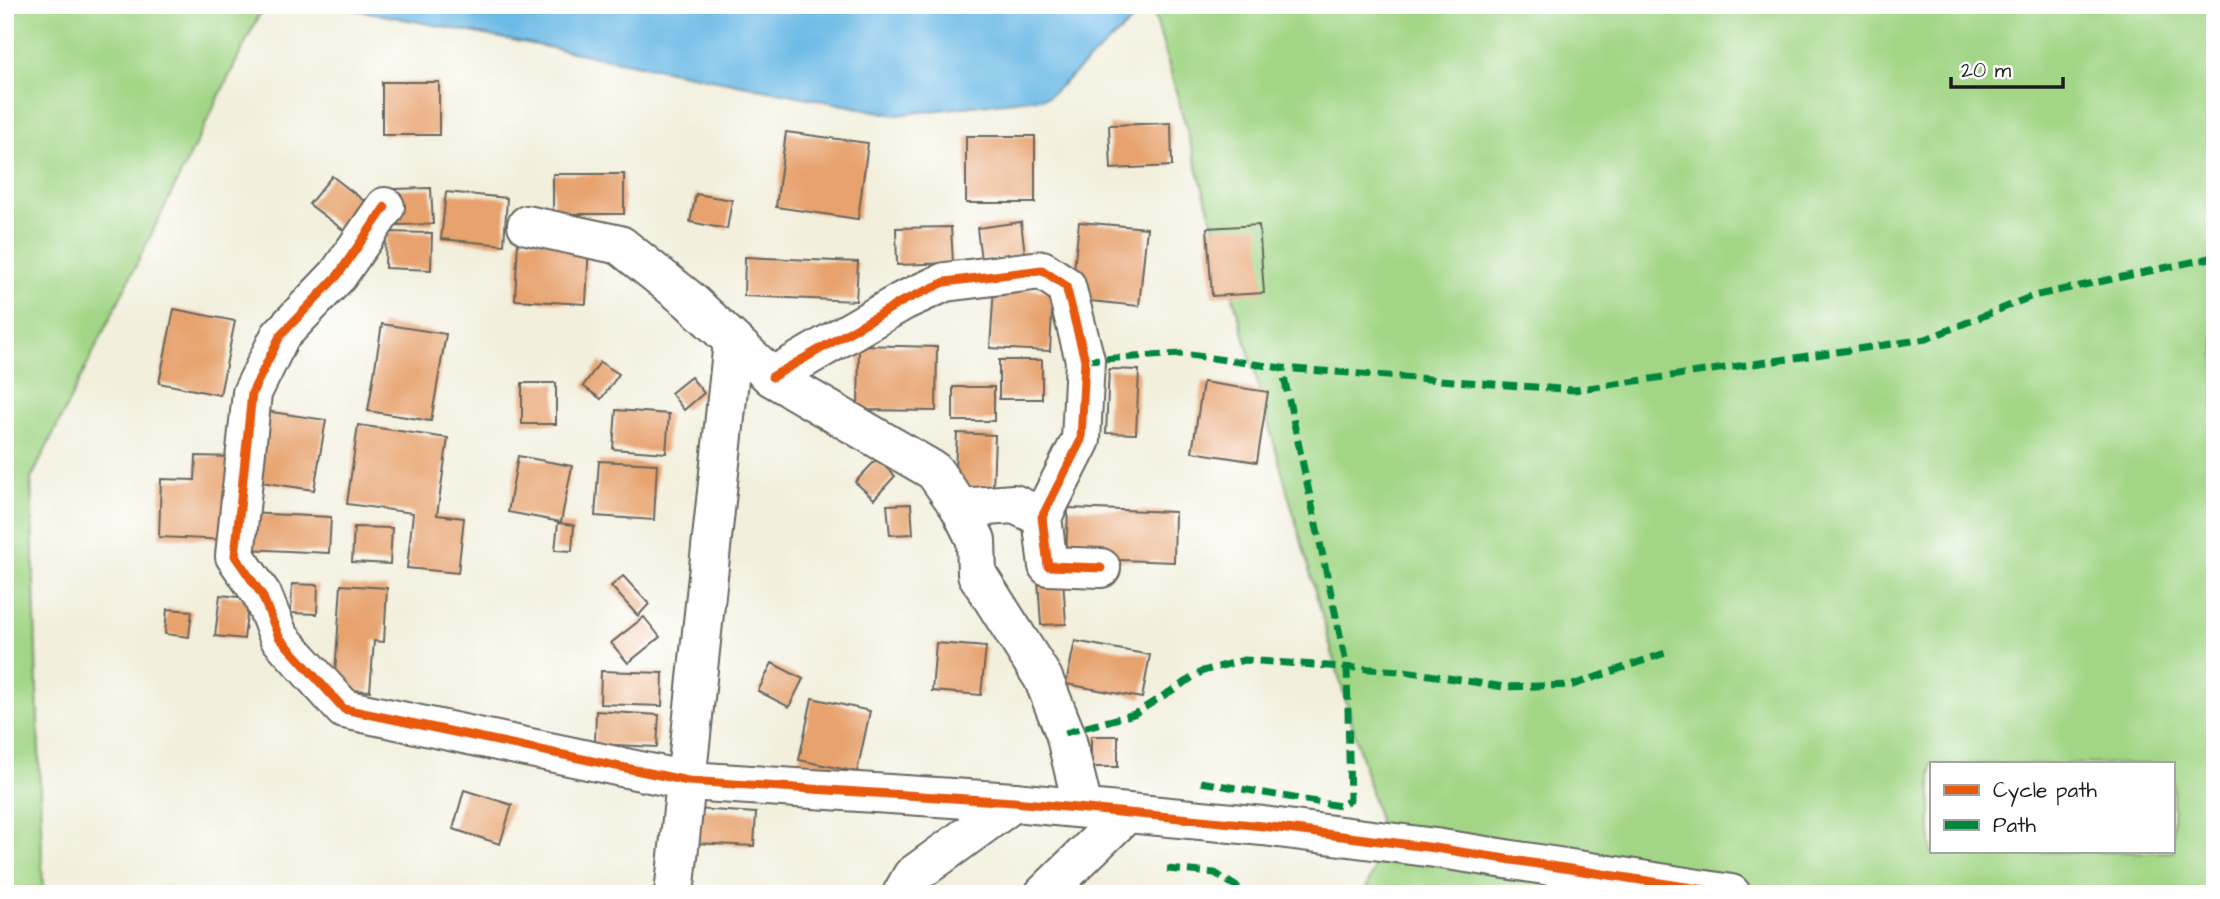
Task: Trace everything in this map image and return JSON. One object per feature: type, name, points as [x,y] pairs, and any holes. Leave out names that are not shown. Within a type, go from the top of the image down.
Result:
[{"type":"street","points":[[385,207],[338,275],[280,336],[252,393],[235,556],[261,595],[279,637],[344,709],[688,781],[1014,802],[1263,826],[1395,843],[1731,894]]},
{"type":"street","points":[[527,225],[620,245],[688,299],[772,377],[934,471],[960,509],[976,540],[977,574],[1043,678],[1065,733],[1083,808]]},
{"type":"street","points":[[772,377],[903,301],[945,282],[1042,270],[1066,286],[1085,360],[1081,440],[1042,517],[1048,566],[1101,568]]},
{"type":"street","points":[[674,894],[733,342]]},
{"type":"street","points":[[960,509],[1014,504],[1042,517]]},
{"type":"street","points":[[902,894],[912,876],[1014,802]]},
{"type":"street","points":[[1044,894],[1126,814]]},
{"type":"green space","points":[[5,5],[264,5],[31,479],[43,894],[5,894]]},
{"type":"green space","points":[[1152,5],[2215,5],[2215,894],[1364,894],[1385,842]]},
{"type":"water","points":[[332,5],[1150,5],[1048,97],[896,115]]},
{"type":"building","points":[[382,82],[439,82],[439,135],[382,135]]},
{"type":"building","points":[[1171,123],[1172,166],[1111,169],[1109,125]]},
{"type":"building","points":[[786,132],[868,143],[858,219],[776,207]]},
{"type":"building","points":[[966,136],[1035,136],[1035,203],[966,203]]},
{"type":"building","points":[[553,174],[624,174],[624,214],[553,214]]},
{"type":"building","points":[[332,176],[368,204],[346,232],[309,204]]},
{"type":"building","points":[[431,188],[433,224],[395,225],[393,189]]},
{"type":"building","points":[[446,192],[507,198],[504,245],[441,239]]},
{"type":"building","points":[[696,194],[732,200],[727,229],[690,222]]},
{"type":"building","points":[[1021,222],[1025,254],[981,260],[977,228]]},
{"type":"building","points":[[1079,222],[1147,228],[1139,306],[1071,299]]},
{"type":"building","points":[[1259,225],[1264,293],[1212,296],[1207,228]]},
{"type":"building","points":[[951,227],[953,263],[897,265],[896,228]]},
{"type":"building","points":[[386,232],[432,233],[431,270],[385,268]]},
{"type":"building","points":[[518,240],[589,243],[586,304],[515,300]]},
{"type":"building","points":[[745,257],[858,262],[856,301],[744,296]]},
{"type":"building","points":[[994,287],[1053,291],[1050,351],[990,348]]},
{"type":"building","points":[[174,309],[235,321],[220,395],[159,383]]},
{"type":"building","points":[[382,324],[446,334],[431,421],[368,411]]},
{"type":"building","points":[[859,345],[937,347],[936,411],[858,410]]},
{"type":"building","points":[[999,360],[1042,360],[1042,399],[999,399]]},
{"type":"building","points":[[600,362],[619,374],[601,399],[583,386]]},
{"type":"building","points":[[1109,369],[1139,370],[1136,434],[1106,433]]},
{"type":"building","points":[[691,377],[704,393],[684,410],[671,393]]},
{"type":"building","points":[[1203,382],[1268,392],[1257,462],[1192,452]]},
{"type":"building","points":[[522,383],[556,383],[556,424],[522,424]]},
{"type":"building","points":[[953,387],[994,387],[994,421],[953,421]]},
{"type":"building","points":[[258,410],[326,420],[314,490],[247,480]]},
{"type":"building","points":[[616,410],[669,414],[666,453],[613,449]]},
{"type":"building","points":[[358,425],[448,438],[437,515],[464,518],[458,573],[407,568],[413,513],[347,504]]},
{"type":"building","points":[[957,433],[995,435],[993,489],[954,487]]},
{"type":"building","points":[[196,456],[233,457],[230,540],[159,537],[161,479],[195,480]]},
{"type":"building","points":[[518,456],[572,466],[561,522],[508,512]]},
{"type":"building","points":[[877,459],[895,476],[874,499],[855,482]]},
{"type":"building","points":[[599,461],[657,464],[654,520],[595,516]]},
{"type":"building","points":[[911,504],[913,534],[890,535],[887,505]]},
{"type":"building","points":[[1068,508],[1175,512],[1174,562],[1066,558]]},
{"type":"building","points":[[245,513],[331,517],[329,553],[244,549]]},
{"type":"building","points":[[558,523],[574,525],[572,551],[555,550]]},
{"type":"building","points":[[354,527],[392,528],[390,564],[352,562]]},
{"type":"building","points":[[623,576],[649,604],[638,616],[611,586]]},
{"type":"building","points":[[1063,578],[1066,624],[1041,625],[1038,580]]},
{"type":"building","points":[[292,584],[318,585],[317,614],[291,613]]},
{"type":"building","points":[[341,585],[387,588],[384,642],[374,641],[370,691],[334,689]]},
{"type":"building","points":[[220,595],[249,598],[244,639],[215,636]]},
{"type":"building","points":[[167,609],[192,611],[189,637],[165,634]]},
{"type":"building","points":[[644,617],[660,637],[628,663],[611,643]]},
{"type":"building","points":[[1075,641],[1150,655],[1142,698],[1066,684]]},
{"type":"building","points":[[936,643],[986,647],[981,695],[932,691]]},
{"type":"building","points":[[772,663],[803,679],[789,707],[758,691]]},
{"type":"building","points":[[601,671],[663,673],[662,706],[600,704]]},
{"type":"building","points":[[812,698],[870,711],[857,772],[799,760]]},
{"type":"building","points":[[596,711],[659,715],[657,747],[595,744]]},
{"type":"building","points":[[1091,736],[1118,736],[1118,767],[1091,767]]},
{"type":"building","points":[[464,790],[512,805],[500,844],[453,829]]},
{"type":"building","points":[[697,809],[756,813],[754,846],[695,843]]},
{"type":"marked path","points":[[1085,360],[1183,354],[1282,368],[1574,390],[1926,339],[2033,296],[2215,257]]},
{"type":"marked path","points":[[1201,782],[1340,806],[1350,800],[1347,667],[1282,368]]},
{"type":"marked path","points":[[1065,733],[1134,714],[1203,671],[1244,660],[1411,672],[1504,687],[1573,685],[1671,651]]},
{"type":"marked path","points":[[1167,869],[1215,873],[1248,894]]},
{"type":"cycle path","points":[[385,207],[338,275],[280,336],[252,393],[235,556],[262,595],[279,637],[344,709],[688,781],[1014,802],[1263,826],[1435,848],[1731,894]]},
{"type":"cycle path","points":[[772,377],[903,301],[945,282],[1042,270],[1066,286],[1085,360],[1081,440],[1042,517],[1048,566],[1101,568]]}]
